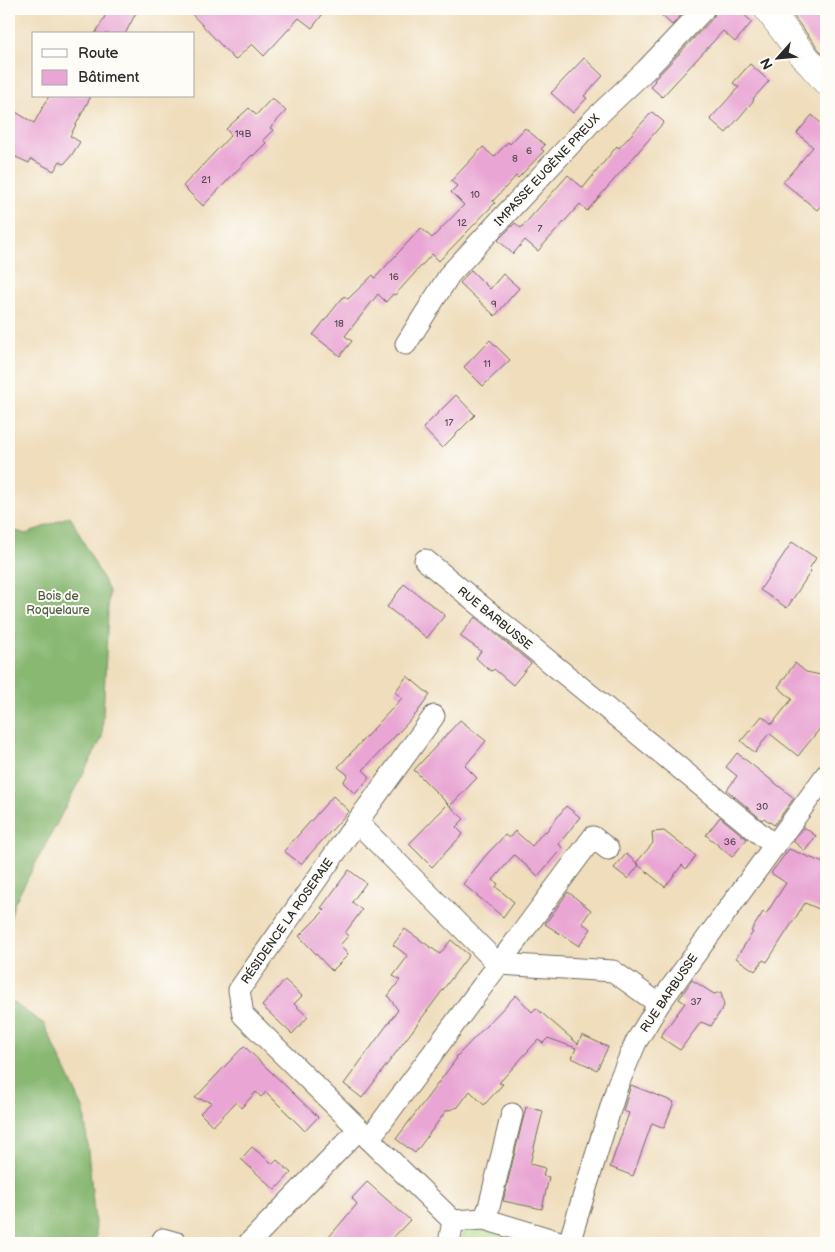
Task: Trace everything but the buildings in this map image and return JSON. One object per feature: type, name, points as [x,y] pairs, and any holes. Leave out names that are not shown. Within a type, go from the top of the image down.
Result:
[{"type":"main road","points":[[768,9],[799,50],[826,81]]},
{"type":"street","name":"IMPASSE EUGÈNE PREUX","points":[[406,344],[450,274],[594,119],[646,70],[704,9]]},
{"type":"street","name":"RUE BARBUSSE","points":[[425,560],[775,846]]},
{"type":"street","name":"RÉSIDENCE LA ROSERAIE","points":[[434,716],[356,822],[239,990],[243,1015],[453,1221]]},
{"type":"street","name":"RUE BARBUSSE","points":[[569,1243],[618,1084],[636,1042],[659,1004],[826,775]]},
{"type":"street","points":[[356,822],[498,964],[613,972],[659,1004]]},
{"type":"street","points":[[249,1243],[364,1134],[498,964],[593,837],[608,849]]},
{"type":"street","points":[[484,1219],[489,1207],[512,1114]]},
{"type":"street","points":[[449,1243],[453,1221],[484,1219],[563,1243]]},
{"type":"green space","name":"Bois de Roquelaure","points":[[70,516],[109,591],[102,738],[14,904],[9,924],[9,529],[26,534]]},
{"type":"green space","points":[[9,1000],[44,1024],[84,1110],[97,1243],[9,1243]]},
{"type":"green space","points":[[477,1224],[541,1243],[461,1243],[465,1230]]}]
